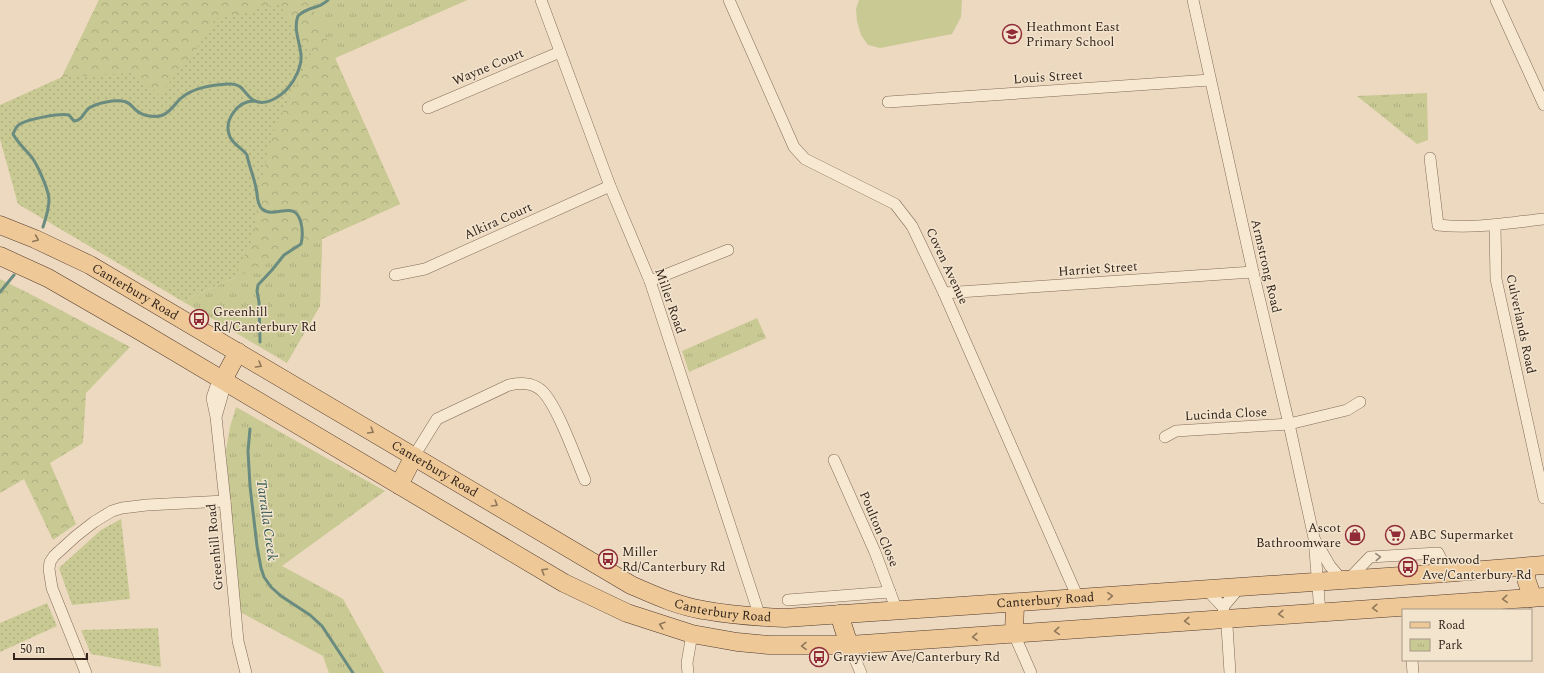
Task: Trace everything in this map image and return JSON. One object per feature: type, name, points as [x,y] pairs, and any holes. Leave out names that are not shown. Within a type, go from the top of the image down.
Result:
[{"type":"main road","name":"Canterbury Road","points":[[0,225],[35,239],[90,265],[631,585],[663,599],[702,610],[760,617],[785,618],[1544,565]]},
{"type":"main road","name":"Canterbury Road","points":[[0,256],[48,278],[223,380],[564,583],[627,613],[692,634],[769,646],[849,645],[1014,634],[1224,613],[1320,612],[1408,608],[1537,597]]},
{"type":"main road","points":[[223,380],[238,352]]},
{"type":"main road","points":[[399,485],[414,456]]},
{"type":"main road","points":[[1525,567],[1527,582],[1530,590],[1537,597]]},
{"type":"main road","points":[[1014,634],[1015,603]]},
{"type":"main road","points":[[839,614],[849,645]]},
{"type":"street","name":"Miller Road","points":[[541,0],[610,186],[650,281],[760,617]]},
{"type":"street","name":"Coven Avenue","points":[[729,0],[794,147],[805,159],[895,204],[912,226],[944,293],[1078,598]]},
{"type":"street","name":"Armstrong Road","points":[[1193,0],[1314,538],[1320,612]]},
{"type":"street","points":[[1496,0],[1544,105]]},
{"type":"street","name":"Wayne Court","points":[[428,108],[560,52]]},
{"type":"street","name":"Louis Street","points":[[888,102],[1210,80]]},
{"type":"street","points":[[1430,158],[1438,225],[1453,227],[1544,219]]},
{"type":"street","name":"Alkira Court","points":[[395,275],[425,269],[610,186]]},
{"type":"street","name":"Culverlands Road","points":[[1495,224],[1496,279],[1544,498]]},
{"type":"street","points":[[650,281],[728,250]]},
{"type":"street","name":"Harriet Street","points":[[944,293],[1253,272]]},
{"type":"street","name":"Greenhill Road","points":[[223,380],[216,386],[212,398],[216,417],[225,501],[238,641],[246,673]]},
{"type":"street","points":[[414,456],[437,419],[509,385],[527,383],[541,391],[552,405],[585,480]]},
{"type":"street","name":"Lucinda Close","points":[[1165,437],[1176,431],[1289,424],[1347,410],[1360,402]]},
{"type":"street","name":"Poulton Close","points":[[834,460],[875,552],[897,611]]},
{"type":"street","points":[[86,673],[52,588],[49,569],[50,562],[54,556],[82,531],[112,511],[122,508],[225,501]]},
{"type":"street","name":"Armstrong Road","points":[[1314,538],[1330,566],[1346,580]]},
{"type":"street","points":[[1224,613],[1240,587]]},
{"type":"street","points":[[1206,589],[1224,613],[1230,673]]},
{"type":"street","points":[[788,600],[890,592]]},
{"type":"street","points":[[688,673],[687,663],[692,634]]},
{"type":"street","points":[[1014,634],[1031,673]]},
{"type":"street","points":[[849,645],[862,673]]},
{"type":"street","points":[[1412,661],[1413,673]]},
{"type":"green space","points":[[99,0],[309,0],[400,204],[182,301],[18,204],[0,139],[0,105],[62,77]]},
{"type":"green space","points":[[99,0],[467,0],[335,58],[400,204],[322,239],[320,306],[268,312],[224,301],[254,235],[261,182],[273,132],[311,55],[279,4],[215,19],[192,56],[159,95],[135,73],[62,77]]},
{"type":"green space","points":[[309,0],[467,0],[335,58]]},
{"type":"green space","points":[[859,0],[962,0],[961,17],[952,34],[880,48],[868,45],[861,35],[857,21],[856,9]]},
{"type":"green space","points":[[1427,93],[1428,140],[1417,144],[1357,96]]},
{"type":"green space","points":[[322,239],[320,306],[287,363],[182,301]]},
{"type":"green space","points":[[0,279],[130,347],[86,393],[83,443],[50,463],[76,524],[53,540],[24,479],[0,493]]},
{"type":"green space","points":[[757,318],[766,338],[689,372],[682,351]]},
{"type":"green space","points":[[236,407],[385,491],[282,566],[343,599],[384,673],[329,673],[323,656],[240,612],[233,546],[226,450],[230,427]]},
{"type":"green space","points":[[121,519],[130,599],[72,605],[59,568],[101,530]]},
{"type":"green space","points":[[47,603],[57,626],[0,652],[0,623]]},
{"type":"green space","points":[[158,628],[161,667],[91,654],[81,630]]},
{"type":"waterway","points":[[43,227],[49,204],[48,192],[35,162],[13,134],[19,125],[37,118],[59,115],[69,115],[74,121],[77,121],[92,106],[114,101],[127,102],[137,111],[146,115],[160,116],[168,112],[185,95],[203,87],[223,84],[237,85],[243,89],[250,98],[258,102],[267,102],[277,98],[288,88],[299,68],[301,55],[296,31],[298,16],[306,10],[321,5],[328,0]]},
{"type":"waterway","points":[[254,101],[242,104],[233,113],[228,125],[230,137],[247,155],[260,207],[267,212],[289,210],[294,212],[298,216],[302,229],[301,244],[284,255],[258,285],[257,291],[259,302],[260,342]]},
{"type":"waterway","points":[[0,292],[14,275]]},
{"type":"waterway","name":"Tarralla Creek","points":[[250,429],[248,451],[250,486],[257,546],[264,577],[271,587],[281,596],[310,615],[322,626],[353,673]]},
{"type":"place","name":"Heathmont East Primary School","points":[[1012,34]]},
{"type":"place","name":"Greenhill Rd/Canterbury Rd","points":[[199,319]]},
{"type":"place","name":"Ascot Bathroomware","points":[[1355,535]]},
{"type":"place","name":"ABC Supermarket","points":[[1395,535]]},
{"type":"place","name":"Miller Rd/Canterbury Rd","points":[[608,559]]},
{"type":"place","name":"Fernwood Ave/Canterbury Rd","points":[[1408,567]]},
{"type":"place","name":"Grayview Ave/Canterbury Rd","points":[[819,657]]}]
